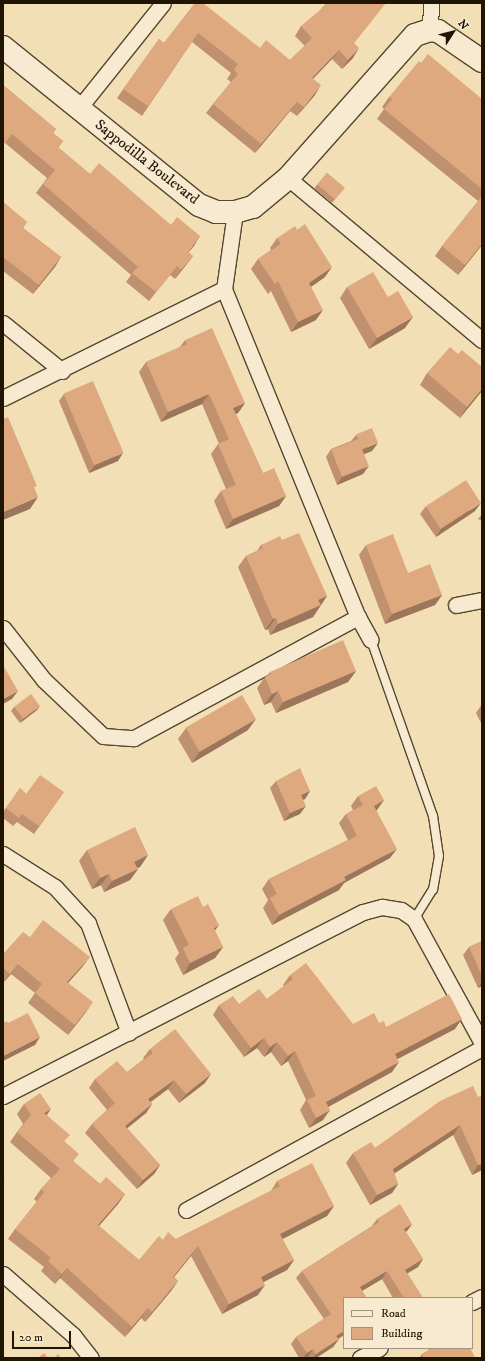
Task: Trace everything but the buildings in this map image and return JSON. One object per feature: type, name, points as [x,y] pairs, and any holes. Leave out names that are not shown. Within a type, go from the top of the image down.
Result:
[{"type":"street","points":[[78,108],[163,3]]},
{"type":"street","points":[[431,3],[430,30],[445,34],[482,61]]},
{"type":"street","name":"Sappodilla Boulevard","points":[[3,47],[199,205],[216,212],[235,212],[253,207],[288,178],[415,35],[430,30]]},
{"type":"street","points":[[288,178],[482,340]]},
{"type":"street","points":[[235,212],[224,289],[358,616],[371,640]]},
{"type":"street","points":[[3,398],[62,371],[224,289]]},
{"type":"street","points":[[3,323],[62,371]]},
{"type":"street","points":[[456,605],[482,600]]},
{"type":"street","points":[[3,628],[44,680],[103,736],[134,738],[358,616]]},
{"type":"street","points":[[3,854],[55,887],[88,923],[129,1033]]},
{"type":"street","points":[[3,1096],[129,1033],[363,912],[382,907],[400,910],[414,919],[482,1043]]},
{"type":"street","points":[[186,1210],[482,1048]]},
{"type":"street","points":[[3,1274],[73,1335],[91,1358]]},
{"type":"street","points":[[473,1302],[482,1297]]},
{"type":"street","points":[[360,1358],[378,1349]]},
{"type":"lane","points":[[371,640],[433,816],[439,856],[434,889],[414,919]]}]
